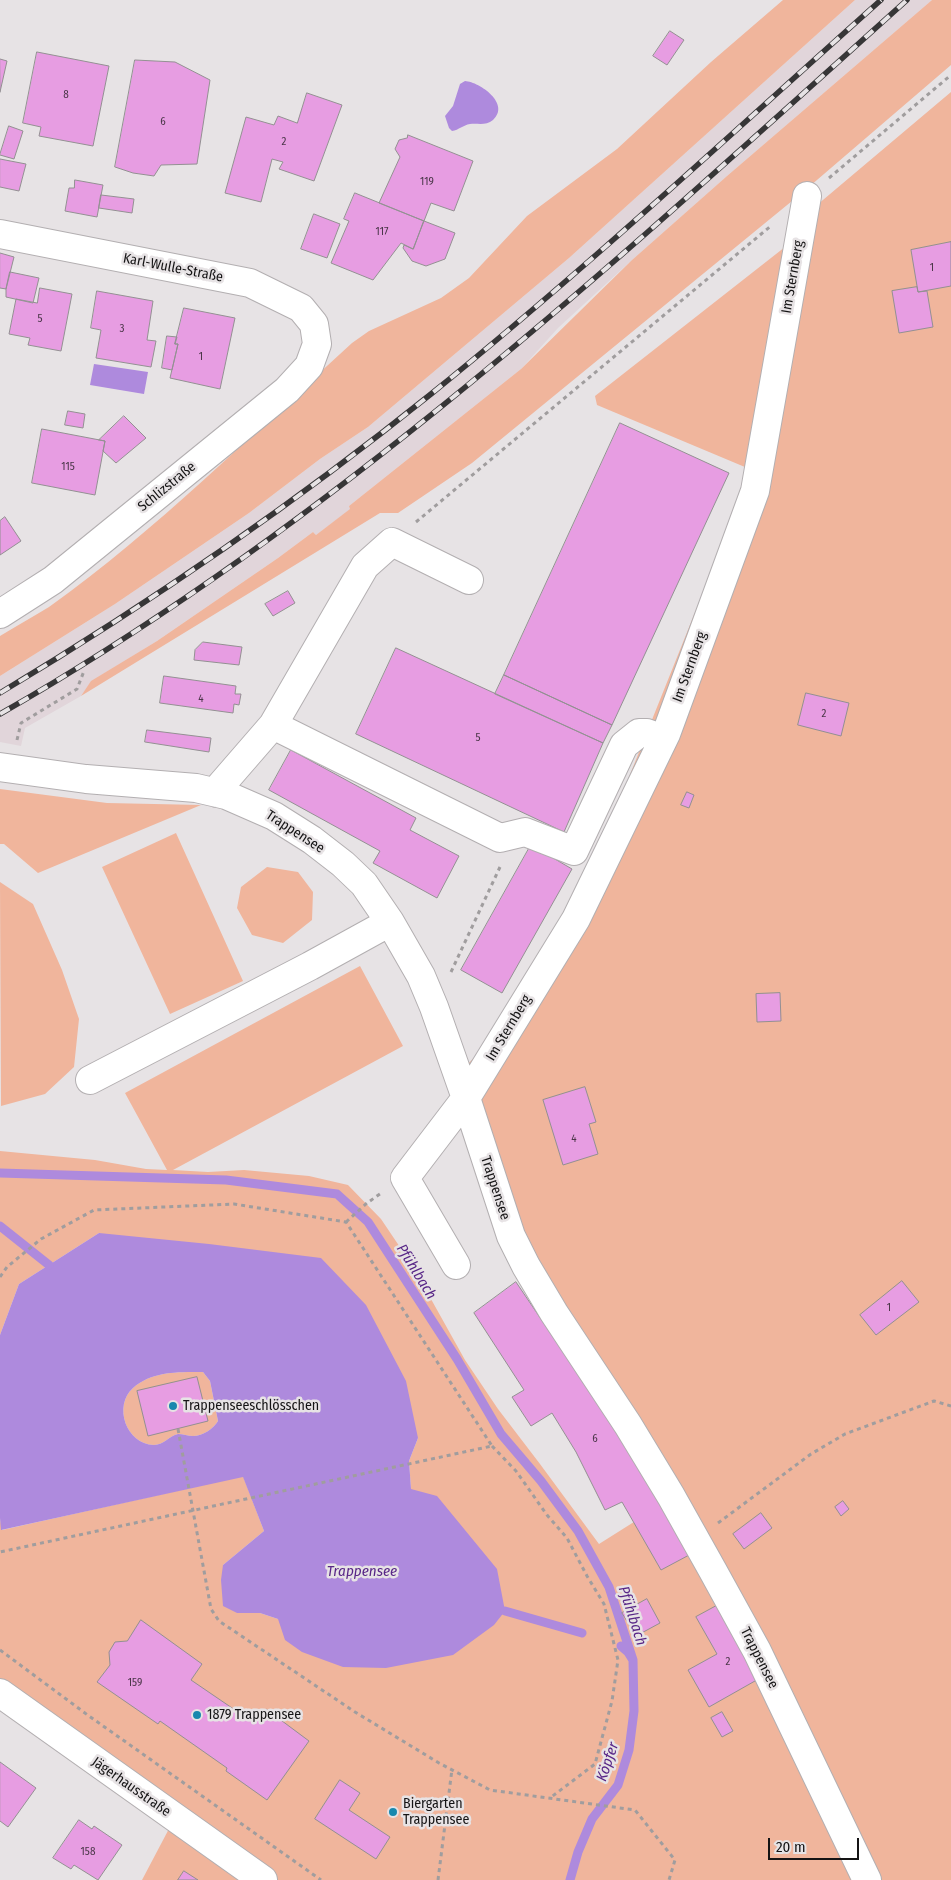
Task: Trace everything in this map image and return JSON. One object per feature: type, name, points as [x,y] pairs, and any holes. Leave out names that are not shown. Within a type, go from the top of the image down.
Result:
[{"type":"street","name":"Im Sternberg","points":[[456,1265],[405,1178],[466,1098],[576,919],[663,739],[755,491],[807,196]]},
{"type":"street","name":"Karl-Wulle-Straße","points":[[0,234],[250,283],[301,308],[314,324],[317,344]]},
{"type":"street","name":"Schlizstraße","points":[[0,614],[53,580],[287,390],[309,366],[317,344]]},
{"type":"street","points":[[217,793],[220,785],[273,725],[365,566],[392,542],[469,580]]},
{"type":"street","points":[[273,725],[500,838],[525,832],[574,851],[624,745],[639,733],[647,733],[663,739]]},
{"type":"street","name":"Trappensee","points":[[0,767],[86,779],[196,788],[217,793],[274,816],[312,840],[343,864],[364,884],[390,922],[421,976],[466,1098],[511,1236],[526,1266],[554,1313],[628,1425],[694,1537],[757,1651],[866,1880]]},
{"type":"street","points":[[90,1080],[310,966],[390,922]]},
{"type":"street","name":"Jägerhausstraße","points":[[0,1693],[263,1880]]},
{"type":"path","points":[[392,542],[951,75]]},
{"type":"path","points":[[16,744],[21,723],[77,690],[84,671]]},
{"type":"path","points":[[434,1007],[516,835]]},
{"type":"path","points":[[346,1222],[367,1203]]},
{"type":"path","points":[[0,1278],[7,1267],[41,1239],[94,1210],[234,1204],[346,1222],[492,1446],[516,1471],[547,1515],[567,1538],[604,1604],[618,1660],[612,1702],[595,1764],[550,1799]]},
{"type":"path","points":[[694,1537],[728,1517],[811,1454],[845,1434],[934,1401],[951,1406]]},
{"type":"path","points":[[178,1428],[211,1609],[219,1621],[355,1712],[490,1790],[635,1810],[675,1860],[669,1880]]},
{"type":"path","points":[[0,1552],[492,1446]]},
{"type":"path","points":[[0,1650],[321,1880]]},
{"type":"path","points":[[438,1880],[452,1769]]},
{"type":"shaded area","points":[[783,0],[855,0],[569,258],[368,427],[320,459],[249,513],[115,604],[0,676],[0,636],[49,607],[128,546],[167,513],[352,343],[369,331],[441,298],[469,278],[527,216],[617,149],[711,62]]},
{"type":"shaded area","points":[[855,0],[932,0],[632,260],[558,328],[521,369],[349,506],[351,509],[316,535],[313,532],[157,641],[92,681],[81,696],[25,728],[21,746],[0,742],[0,676],[115,604],[249,513],[320,459],[368,427],[569,258]]},
{"type":"shaded area","points":[[932,0],[951,0],[951,65],[803,192],[472,463],[398,513],[380,513],[81,696],[91,681],[157,641],[313,532],[316,535],[350,509],[349,506],[521,369],[632,260]]},
{"type":"shaded area","points":[[951,92],[951,1880],[142,1880],[181,1806],[0,1682],[0,1518],[2,1530],[243,1476],[264,1531],[223,1565],[237,1613],[260,1613],[278,1619],[411,1490],[409,1461],[418,1438],[99,1233],[19,1284],[0,1335],[0,1151],[95,1160],[146,1169],[167,1170],[125,1093],[360,966],[403,1046],[173,1170],[208,1172],[244,1170],[309,1176],[348,1185],[381,1219],[412,1265],[465,1360],[498,1409],[599,1544],[672,1498],[532,1277],[464,1068],[498,1033],[591,872],[752,470],[597,405],[595,396],[785,247],[817,205]]},
{"type":"shaded area","points":[[0,789],[107,803],[201,805],[38,873],[4,844],[0,844]]},
{"type":"shaded area","points":[[176,833],[243,981],[170,1014],[102,867]]},
{"type":"shaded area","points":[[267,867],[298,872],[313,892],[312,920],[283,943],[252,935],[237,908],[241,887]]},
{"type":"shaded area","points":[[0,882],[33,904],[62,970],[79,1019],[74,1067],[45,1094],[1,1106]]},
{"type":"shaded area","points":[[203,1372],[210,1381],[218,1421],[211,1429],[197,1436],[178,1434],[161,1444],[154,1445],[144,1443],[136,1438],[125,1423],[123,1414],[127,1396],[133,1388],[140,1382],[157,1375]]},
{"type":"water","points":[[465,81],[478,85],[491,95],[496,101],[498,114],[488,123],[468,125],[452,131],[445,116],[453,106],[460,84]]},
{"type":"water","points":[[94,364],[148,372],[144,394],[90,385]]},
{"type":"water","name":"Trappensee","points":[[99,1233],[321,1258],[366,1305],[406,1381],[418,1438],[409,1461],[411,1489],[437,1496],[497,1569],[505,1611],[494,1625],[453,1655],[386,1668],[343,1667],[302,1652],[285,1640],[278,1619],[260,1613],[237,1613],[223,1606],[221,1580],[223,1565],[264,1531],[243,1477],[1,1530],[0,1335],[19,1284]],"holes":[[[185,1372],[203,1372],[210,1381],[218,1421],[207,1432],[197,1436],[178,1434],[161,1444],[154,1445],[144,1443],[136,1438],[125,1423],[123,1414],[124,1404],[127,1396],[140,1382],[157,1375]]]},
{"type":"building","points":[[670,31],[684,40],[667,65],[653,56]]},
{"type":"building","points":[[37,52],[109,66],[93,146],[39,136],[41,127],[23,123]]},
{"type":"building","points":[[0,59],[7,61],[0,92]]},
{"type":"building","points":[[135,60],[175,62],[210,80],[197,164],[161,165],[154,176],[133,173],[115,167]]},
{"type":"building","points":[[307,93],[342,105],[314,181],[279,169],[283,162],[272,159],[261,202],[225,193],[246,117],[274,125],[278,116],[297,123]]},
{"type":"building","points":[[9,126],[23,131],[14,159],[0,155]]},
{"type":"building","points":[[408,135],[473,161],[454,211],[431,203],[424,221],[379,203],[400,157],[395,149],[399,140],[407,138]]},
{"type":"building","points":[[0,159],[26,164],[19,191],[0,187]]},
{"type":"building","points":[[75,180],[103,185],[97,217],[65,211],[69,188],[74,188]]},
{"type":"building","points":[[355,193],[424,221],[413,249],[401,243],[373,280],[331,263],[349,221],[344,219]]},
{"type":"building","points":[[101,195],[134,199],[132,213],[99,208]]},
{"type":"building","points":[[314,214],[340,224],[327,258],[301,249]]},
{"type":"building","points":[[424,221],[455,233],[445,259],[426,266],[412,261],[403,248],[404,245],[413,249]]},
{"type":"building","points":[[951,242],[951,286],[918,292],[911,250]]},
{"type":"building","points":[[0,253],[14,257],[6,289],[0,288]]},
{"type":"building","points":[[10,272],[39,278],[33,303],[6,297]]},
{"type":"building","points":[[917,287],[918,292],[927,291],[933,327],[899,333],[892,291]]},
{"type":"building","points":[[40,288],[72,294],[61,351],[28,345],[30,338],[9,334],[16,299],[37,303]]},
{"type":"building","points":[[97,291],[153,301],[147,340],[156,341],[151,367],[96,358],[101,330],[91,328]]},
{"type":"building","points":[[184,308],[235,318],[220,389],[170,378],[178,344],[175,344]]},
{"type":"building","points":[[167,336],[177,337],[175,344],[178,344],[172,370],[162,368]]},
{"type":"building","points":[[68,411],[85,414],[83,428],[65,425]]},
{"type":"building","points":[[124,416],[146,438],[116,463],[103,451],[105,441],[99,440]]},
{"type":"building","points":[[620,423],[729,473],[612,725],[504,675]]},
{"type":"building","points":[[42,429],[105,441],[95,495],[32,483]]},
{"type":"building","points":[[5,517],[21,541],[0,555],[0,521]]},
{"type":"building","points":[[288,591],[295,603],[273,616],[265,604]]},
{"type":"building","points":[[203,642],[242,647],[239,665],[194,660],[195,650]]},
{"type":"building","points":[[396,648],[603,743],[564,832],[356,734]]},
{"type":"building","points":[[504,675],[612,725],[603,743],[495,694]]},
{"type":"building","points":[[164,676],[236,686],[235,694],[241,694],[239,705],[234,704],[233,713],[160,703]]},
{"type":"building","points":[[806,693],[849,703],[841,736],[798,725]]},
{"type":"building","points":[[147,730],[211,738],[209,752],[145,742]]},
{"type":"building","points":[[291,750],[416,818],[410,830],[459,856],[437,898],[373,863],[380,851],[269,790]]},
{"type":"building","points":[[687,792],[694,795],[689,808],[681,805]]},
{"type":"building","points":[[531,845],[572,869],[502,993],[461,970]]},
{"type":"building","points":[[780,993],[781,1021],[757,1022],[756,994]]},
{"type":"building","points":[[585,1087],[596,1122],[589,1124],[598,1154],[563,1165],[543,1100]]},
{"type":"building","points":[[902,1281],[919,1302],[876,1335],[860,1315]]},
{"type":"building","points":[[516,1282],[653,1485],[691,1554],[661,1570],[622,1502],[605,1510],[576,1452],[552,1413],[531,1426],[512,1397],[524,1390],[474,1313]]},
{"type":"building","name":"Trappenseeschlösschen","points":[[197,1377],[208,1421],[148,1436],[137,1391]]},
{"type":"building","points":[[843,1501],[849,1509],[841,1516],[835,1507]]},
{"type":"building","points":[[761,1513],[772,1528],[744,1549],[733,1534]]},
{"type":"building","points":[[647,1599],[660,1623],[636,1636],[622,1613]]},
{"type":"building","points":[[720,1604],[762,1677],[709,1707],[688,1670],[717,1654],[696,1617]]},
{"type":"building","name":"1879 Trappensee","points":[[141,1620],[202,1664],[191,1680],[235,1710],[237,1707],[257,1721],[266,1709],[309,1741],[267,1800],[226,1771],[227,1768],[160,1721],[158,1724],[97,1682],[110,1665],[109,1652],[115,1642],[127,1641]]},
{"type":"building","points":[[722,1712],[733,1731],[722,1737],[711,1718]]},
{"type":"building","points":[[0,1762],[36,1788],[8,1827],[0,1821]]},
{"type":"building","points":[[340,1780],[360,1793],[349,1810],[390,1837],[376,1859],[315,1819]]},
{"type":"building","points":[[79,1820],[92,1829],[94,1826],[122,1845],[98,1880],[74,1865],[71,1869],[53,1858]]},
{"type":"building","points":[[184,1871],[198,1880],[178,1880]]},
{"type":"waterway","name":"Pfühlbach","points":[[0,1173],[226,1180],[337,1194],[368,1222],[457,1359],[501,1434],[541,1481],[578,1531],[609,1587],[633,1660]]},
{"type":"waterway","points":[[0,1226],[49,1265]]},
{"type":"waterway","name":"Köpfer","points":[[505,1611],[582,1633]]},
{"type":"waterway","name":"Köpfer","points":[[570,1880],[578,1852],[592,1819],[618,1785],[629,1750],[634,1711],[633,1660],[621,1646]]},
{"type":"railway","points":[[0,693],[166,588],[274,513],[379,435],[489,347],[546,298],[881,0]]},
{"type":"railway","points":[[0,714],[124,639],[243,558],[359,471],[472,381],[583,288],[907,0]]},
{"type":"place","name":"Trappenseeschlösschen","points":[[173,1406]]},
{"type":"place","name":"1879 Trappensee","points":[[197,1715]]},
{"type":"place","name":"Biergarten Trappensee","points":[[393,1812]]}]
